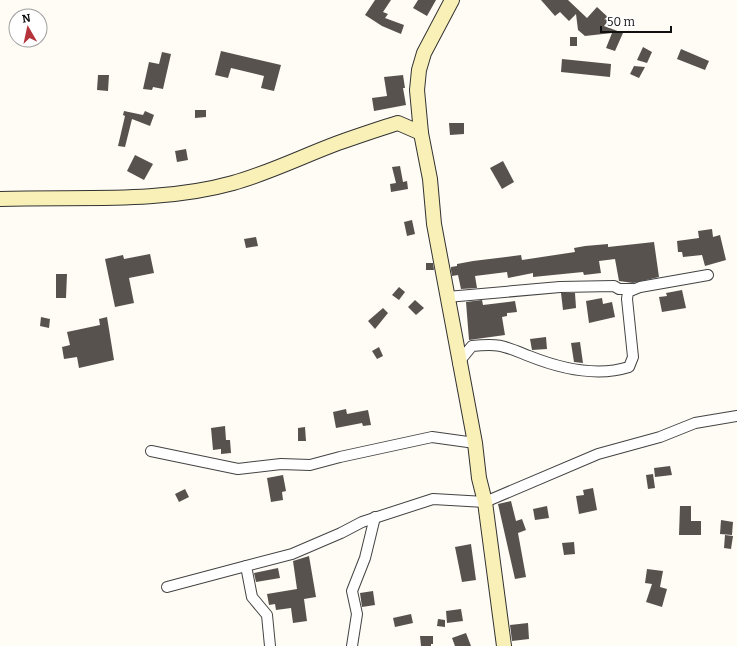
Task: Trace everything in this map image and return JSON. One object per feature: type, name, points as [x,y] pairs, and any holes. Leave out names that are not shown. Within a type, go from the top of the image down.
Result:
[{"type":"street","points":[[452,0],[424,53],[419,70],[417,90],[421,133],[430,179],[434,224],[458,363],[475,443],[479,478],[485,502],[504,646]]},
{"type":"street","points":[[0,199],[99,198],[192,191],[233,183],[285,165],[338,143],[398,123],[421,133]]},
{"type":"street","points":[[447,297],[560,287],[614,286],[620,289],[632,289],[708,275]]},
{"type":"street","points":[[458,363],[472,346],[490,344],[508,347],[529,356],[569,367],[596,372],[629,367],[633,357],[627,299],[628,292],[632,289]]},
{"type":"street","points":[[167,587],[292,554],[376,517],[433,499],[485,502],[598,454],[660,437],[695,423],[737,416]]},
{"type":"street","points":[[151,450],[238,469],[281,464],[310,465],[432,437],[475,443]]},
{"type":"street","points":[[352,646],[357,614],[352,591],[365,558],[376,517]]},
{"type":"street","points":[[246,566],[252,597],[267,615],[270,646]]},
{"type":"building","points":[[375,0],[391,0],[383,12],[388,14],[385,18],[404,25],[401,34],[382,26],[365,15]]},
{"type":"building","points":[[418,0],[436,0],[427,16],[413,8]]},
{"type":"building","points":[[541,0],[568,0],[587,18],[597,7],[610,19],[604,26],[623,33],[615,51],[606,48],[612,33],[585,36],[578,30],[576,14],[569,21],[560,12],[555,16]]},
{"type":"building","points":[[570,37],[577,37],[577,46],[570,46]]},
{"type":"building","points":[[643,47],[652,52],[647,63],[637,60]]},
{"type":"building","points":[[681,49],[709,61],[705,70],[677,59]]},
{"type":"building","points":[[221,51],[281,65],[274,91],[261,88],[264,76],[231,68],[228,78],[215,75]]},
{"type":"building","points":[[162,52],[171,54],[163,89],[153,87],[152,90],[143,89],[149,62],[159,64]]},
{"type":"building","points":[[562,59],[611,64],[610,77],[561,72]]},
{"type":"building","points":[[634,66],[645,67],[639,78],[630,74]]},
{"type":"building","points":[[98,75],[109,75],[108,91],[97,90]]},
{"type":"building","points":[[403,75],[405,88],[403,88],[406,105],[374,111],[372,98],[387,96],[384,77]]},
{"type":"building","points":[[195,110],[206,110],[206,117],[195,118]]},
{"type":"building","points":[[124,111],[143,115],[145,111],[154,115],[150,126],[132,119],[125,147],[118,146],[125,116],[123,115]]},
{"type":"building","points":[[449,123],[464,123],[464,134],[450,135]]},
{"type":"building","points":[[186,149],[188,160],[177,162],[175,151]]},
{"type":"building","points":[[135,155],[153,164],[144,180],[127,171]]},
{"type":"building","points":[[503,161],[514,182],[502,189],[490,168]]},
{"type":"building","points":[[400,166],[403,182],[407,181],[408,189],[391,192],[390,184],[396,183],[392,167]]},
{"type":"building","points":[[412,220],[415,234],[407,236],[404,222]]},
{"type":"building","points":[[712,229],[713,237],[720,235],[726,260],[705,266],[702,255],[683,257],[682,252],[678,252],[677,241],[699,238],[698,231]]},
{"type":"building","points":[[256,237],[258,246],[246,248],[244,239]]},
{"type":"building","points":[[654,242],[659,277],[633,283],[619,281],[615,259],[599,261],[601,273],[584,275],[583,272],[533,277],[533,273],[508,278],[507,272],[475,276],[477,288],[461,289],[458,275],[452,276],[451,270],[451,267],[457,266],[457,264],[473,261],[521,255],[522,260],[575,252],[574,248],[585,246],[608,244],[608,247]]},
{"type":"building","points":[[150,254],[154,273],[129,278],[134,303],[115,307],[105,259],[123,255],[124,259]]},
{"type":"building","points":[[426,263],[433,263],[434,270],[426,270]]},
{"type":"building","points":[[56,274],[67,274],[66,298],[56,298]]},
{"type":"building","points":[[399,287],[405,292],[399,300],[392,295]]},
{"type":"building","points":[[682,290],[686,308],[662,312],[659,297],[667,296],[666,293]]},
{"type":"building","points":[[561,293],[575,293],[576,308],[563,310]]},
{"type":"building","points":[[602,298],[603,304],[612,302],[615,317],[589,323],[586,301]]},
{"type":"building","points":[[415,300],[424,308],[416,315],[408,307]]},
{"type":"building","points":[[482,300],[483,305],[515,301],[517,312],[507,313],[507,316],[502,317],[505,335],[469,340],[466,302]]},
{"type":"building","points":[[383,308],[388,313],[375,329],[368,321]]},
{"type":"building","points":[[41,317],[50,319],[49,328],[40,326]]},
{"type":"building","points":[[107,317],[114,360],[79,368],[77,357],[64,359],[62,347],[70,345],[67,332],[100,325],[99,319]]},
{"type":"building","points":[[546,337],[547,349],[532,350],[530,339]]},
{"type":"building","points":[[580,342],[583,363],[574,362],[571,343]]},
{"type":"building","points":[[379,347],[383,356],[377,359],[372,351]]},
{"type":"building","points":[[346,409],[347,414],[368,410],[371,425],[363,426],[362,423],[336,428],[333,412]]},
{"type":"building","points":[[225,426],[226,440],[230,440],[231,453],[221,454],[221,449],[213,450],[211,428]]},
{"type":"building","points":[[305,427],[306,441],[298,441],[298,428]]},
{"type":"building","points":[[670,466],[672,475],[655,477],[654,468]]},
{"type":"building","points":[[653,474],[655,488],[648,489],[646,475]]},
{"type":"building","points":[[283,475],[286,491],[282,492],[283,500],[271,502],[267,478]]},
{"type":"building","points":[[593,488],[597,510],[579,514],[576,496],[584,495],[583,490]]},
{"type":"building","points":[[185,489],[189,497],[179,502],[175,494]]},
{"type":"building","points":[[511,501],[516,521],[522,519],[526,530],[518,533],[526,577],[515,579],[498,504]]},
{"type":"building","points":[[547,506],[549,518],[535,520],[533,509]]},
{"type":"building","points":[[680,506],[691,506],[691,521],[701,521],[701,535],[679,535]]},
{"type":"building","points":[[721,520],[733,522],[732,535],[720,534]]},
{"type":"building","points":[[725,535],[733,536],[731,549],[724,548]]},
{"type":"building","points":[[574,542],[575,554],[564,555],[562,543]]},
{"type":"building","points":[[471,544],[476,580],[462,582],[455,547]]},
{"type":"building","points":[[309,556],[316,597],[304,599],[307,621],[293,623],[291,608],[276,610],[275,604],[269,605],[267,594],[297,589],[293,561]]},
{"type":"building","points":[[278,568],[280,578],[256,582],[254,573]]},
{"type":"building","points":[[647,569],[663,571],[660,587],[667,589],[662,607],[646,602],[652,584],[645,583]]},
{"type":"building","points":[[373,591],[375,605],[362,607],[360,593]]},
{"type":"building","points":[[461,609],[463,621],[447,623],[446,611]]},
{"type":"building","points":[[411,614],[413,623],[395,627],[393,618]]},
{"type":"building","points":[[438,619],[445,620],[445,627],[437,626]]},
{"type":"building","points":[[528,623],[529,639],[512,641],[510,625]]},
{"type":"building","points":[[466,633],[471,646],[455,646],[452,638]]},
{"type":"building","points":[[420,636],[433,636],[433,644],[431,644],[431,646],[421,646]]}]
